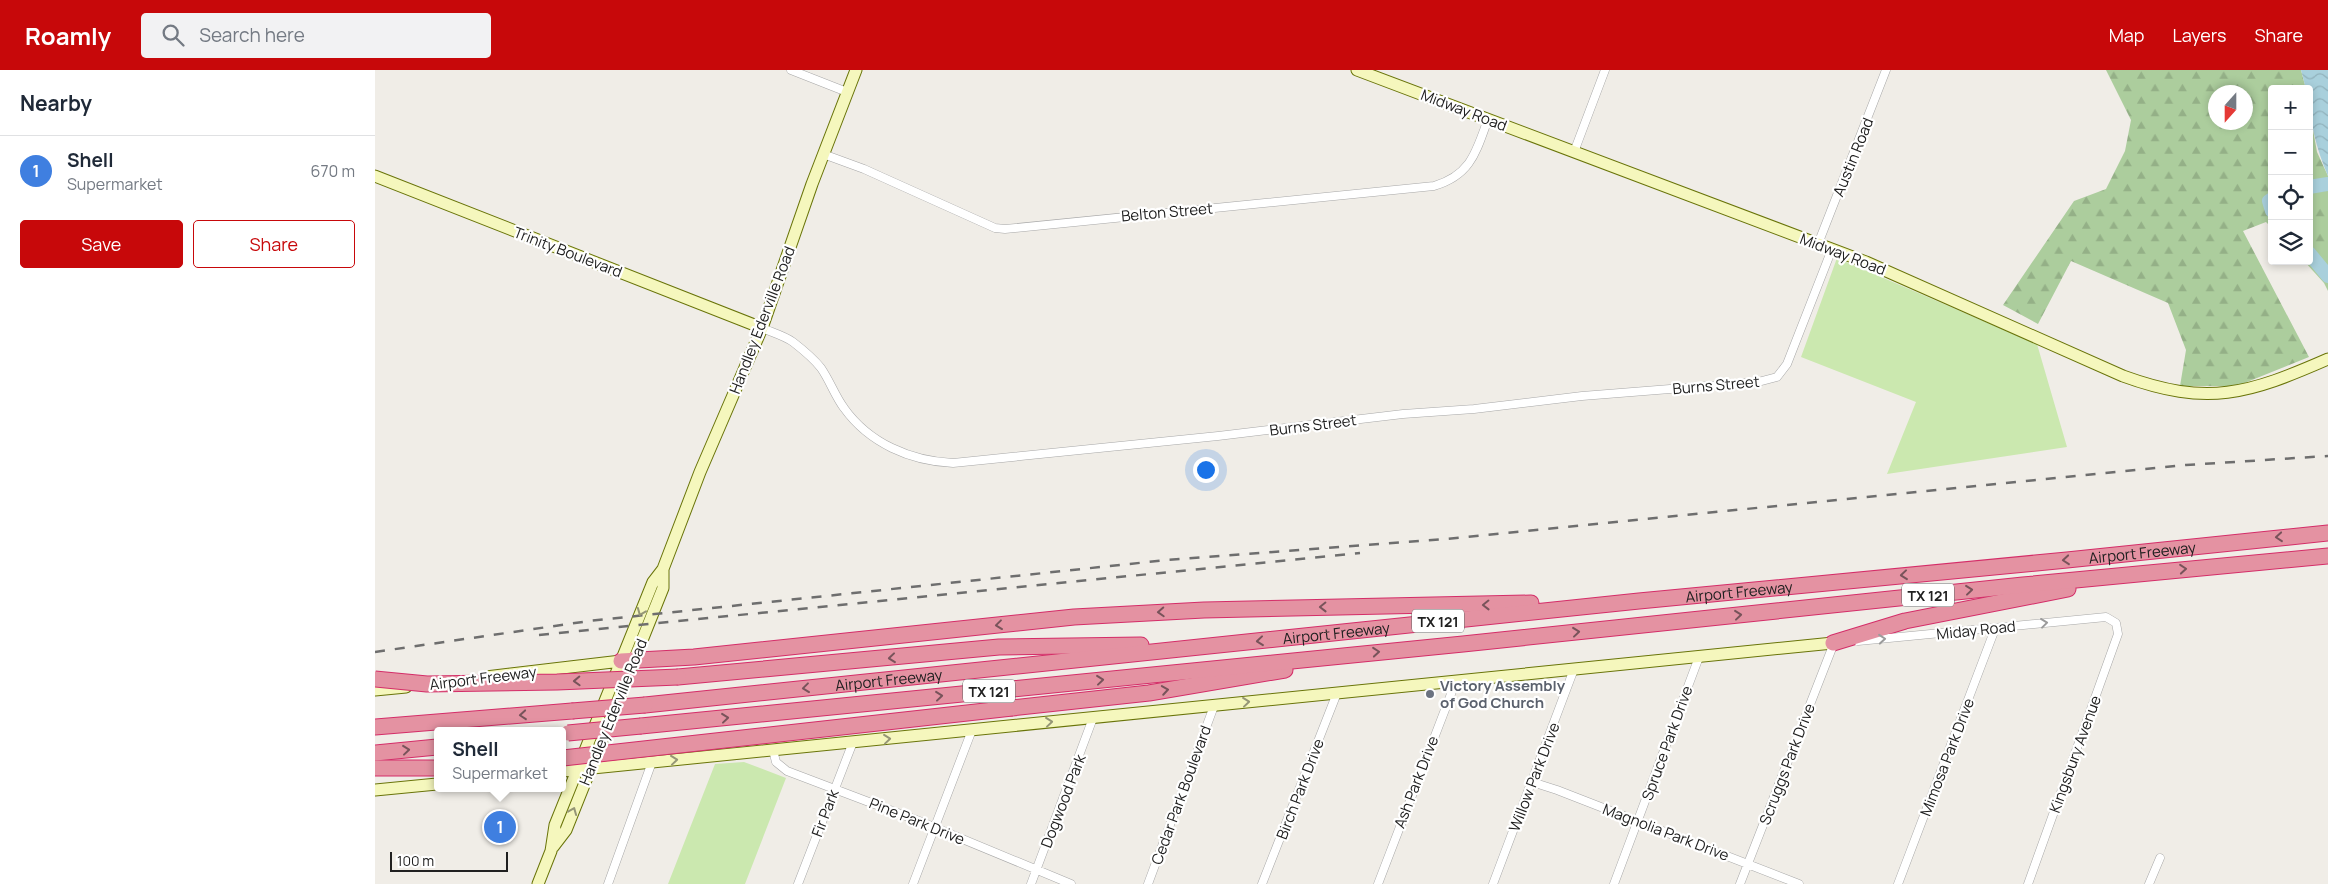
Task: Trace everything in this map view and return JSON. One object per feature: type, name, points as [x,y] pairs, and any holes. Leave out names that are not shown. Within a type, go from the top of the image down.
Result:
[{"type":"highway","name":"Airport Freeway","points":[[375,728],[645,704],[1639,601],[2328,533]]},
{"type":"highway","name":"Airport Freeway","points":[[566,734],[2159,571],[2328,556]]},
{"type":"highway","points":[[1833,643],[1905,621],[2159,571]]},
{"type":"highway","points":[[627,661],[713,655],[1074,617],[1204,610],[1509,604],[1609,597],[1639,601]]},
{"type":"highway","points":[[375,679],[427,684],[557,682],[678,677],[999,647],[1237,644]]},
{"type":"highway","points":[[566,758],[1149,693],[1292,669],[1336,656]]},
{"type":"highway","points":[[375,753],[434,747]]},
{"type":"highway","points":[[375,768],[434,768]]},
{"type":"highway","points":[[375,777],[434,778]]},
{"type":"main road","name":"Handley Ederville Road","points":[[538,884],[551,851],[555,825],[578,770],[627,661],[663,588],[663,569],[700,472],[762,328],[823,154],[856,70]]},
{"type":"main road","name":"Midway Road","points":[[1357,70],[1898,275],[2123,376],[2168,390],[2213,395],[2240,392],[2290,376],[2328,360]]},
{"type":"main road","name":"Trinity Boulevard","points":[[375,176],[762,328]]},
{"type":"main road","points":[[566,771],[1833,643]]},
{"type":"main road","name":"Handley Ederville Road","points":[[551,851],[566,830],[590,768],[627,661]]},
{"type":"main road","name":"Airport Freeway","points":[[375,690],[627,661]]},
{"type":"main road","points":[[375,790],[434,784]]},
{"type":"street","points":[[791,70],[847,92]]},
{"type":"street","points":[[1575,152],[1605,70]]},
{"type":"street","name":"Austin Road","points":[[1818,244],[1886,70]]},
{"type":"street","name":"Belton Street","points":[[823,154],[863,169],[995,228],[1005,229],[1433,186],[1446,182],[1463,171],[1476,152],[1488,119]]},
{"type":"street","name":"Burns Street","points":[[762,328],[791,340],[807,354],[821,368],[844,408],[868,433],[888,447],[907,455],[953,463],[1582,396],[1758,382],[1777,377],[1787,364],[1832,249]]},
{"type":"street","name":"Miday Road","points":[[1833,643],[2106,617],[2116,623]]},
{"type":"street","name":"Kingsbury Avenue","points":[[2028,884],[2118,634],[2116,623]]},
{"type":"street","name":"Mimosa Park Drive","points":[[1898,884],[1995,629]]},
{"type":"street","name":"Scruggs Park Drive","points":[[1740,884],[1833,643]]},
{"type":"street","name":"Spruce Park Drive","points":[[1613,884],[1699,657]]},
{"type":"street","name":"Willow Park Drive","points":[[1493,884],[1574,669]]},
{"type":"street","name":"Ash Park Drive","points":[[1378,884],[1456,681]]},
{"type":"street","name":"Birch Park Drive","points":[[1262,884],[1337,693]]},
{"type":"street","name":"Cedar Park Boulevard","points":[[1148,884],[1214,706]]},
{"type":"street","name":"Dogwood Park","points":[[1031,884],[1093,718]]},
{"type":"street","points":[[913,884],[972,730]]},
{"type":"street","name":"Fir Park","points":[[798,884],[853,742]]},
{"type":"street","name":"Pine Park Drive","points":[[773,750],[776,762],[781,769],[935,828],[1071,884]]},
{"type":"street","points":[[608,884],[652,762]]},
{"type":"street","name":"Magnolia Park Drive","points":[[1532,782],[1799,884]]},
{"type":"street","points":[[2149,884],[2160,858]]},
{"type":"green space","points":[[2106,70],[2301,70],[2305,85],[2268,85],[2268,224],[2266,222],[2243,231],[2309,357],[2237,386],[2180,386],[2186,350],[2168,303],[2071,261],[2038,324],[2003,305],[2074,201],[2106,189],[2125,151],[2131,120]]},
{"type":"green space","points":[[2313,130],[2317,152],[2328,176],[2328,291],[2324,283],[2308,265],[2313,265]]},
{"type":"green space","points":[[1837,258],[2037,344],[2067,447],[1887,474],[1916,402],[1801,357]]},
{"type":"green space","points":[[744,762],[786,778],[745,884],[668,884],[715,764]]},
{"type":"water","points":[[2301,70],[2328,70],[2328,176],[2313,127],[2313,85],[2305,85]]},
{"type":"waterway","points":[[2313,186],[2328,184]]},
{"type":"waterway","points":[[2313,258],[2328,276]]},
{"type":"railway","points":[[375,652],[589,621],[1167,560],[1446,539],[2186,465],[2328,456]]},
{"type":"railway","points":[[539,635],[1360,553]]},
{"type":"place","name":"Victory Assembly of God Church","points":[[1430,694]]},
{"type":"place","name":"Shell","points":[[500,827]]}]
